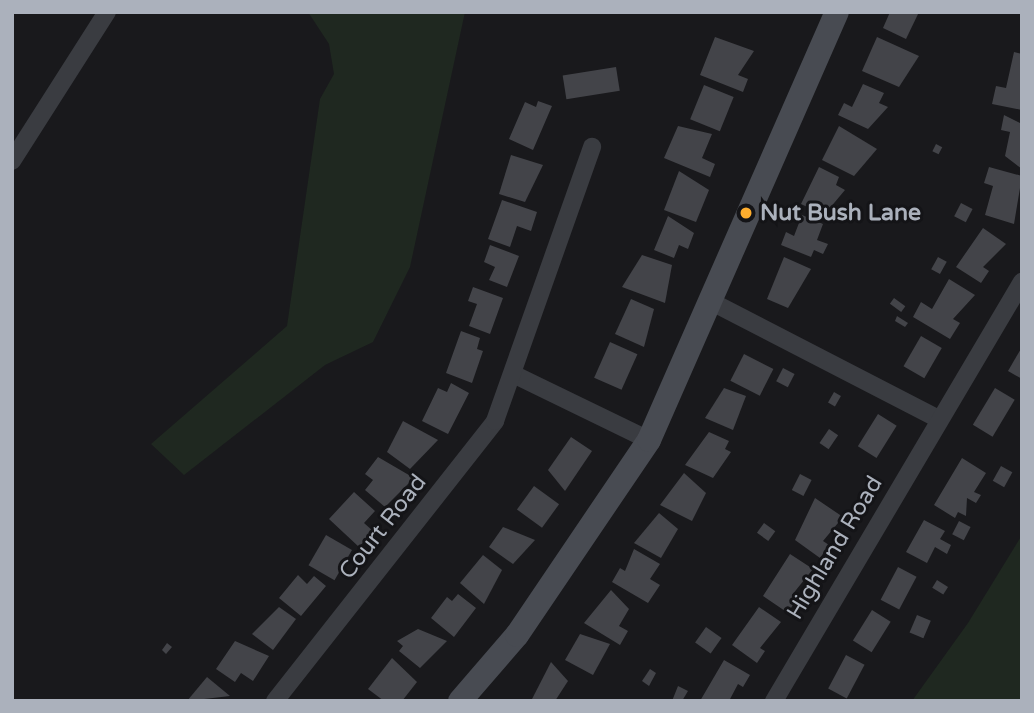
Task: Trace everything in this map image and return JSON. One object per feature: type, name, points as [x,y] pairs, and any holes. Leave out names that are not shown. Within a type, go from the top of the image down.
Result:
[{"type":"street","points":[[12,161],[107,12]]},
{"type":"street","points":[[460,701],[517,635],[649,440],[708,300],[837,12]]},
{"type":"street","name":"Court Road","points":[[275,701],[495,421],[515,375],[592,147]]},
{"type":"street","name":"Highland Road","points":[[774,701],[1022,282]]},
{"type":"street","points":[[708,300],[939,419]]},
{"type":"street","points":[[515,375],[649,440]]},
{"type":"shaded area","points":[[308,12],[465,12],[410,267],[373,342],[325,365],[184,475],[151,444],[287,326],[320,99],[334,74],[329,44]]},
{"type":"shaded area","points":[[1022,535],[1022,701],[912,701],[968,623]]},
{"type":"building","points":[[890,12],[919,12],[906,39],[883,28]]},
{"type":"building","points":[[715,37],[754,51],[738,75],[748,79],[743,92],[700,75]]},
{"type":"building","points":[[877,37],[919,56],[899,87],[862,71]]},
{"type":"building","points":[[1014,52],[1022,54],[1022,110],[992,104],[996,86],[1006,88]]},
{"type":"building","points":[[616,67],[620,91],[566,99],[563,75]]},
{"type":"building","points":[[863,84],[884,93],[879,103],[888,107],[868,129],[838,115],[844,103],[852,107]]},
{"type":"building","points":[[704,85],[734,97],[720,131],[690,119]]},
{"type":"building","points":[[538,101],[552,106],[533,150],[509,139],[525,102],[536,107]]},
{"type":"building","points":[[1004,115],[1022,124],[1022,169],[1005,156],[1010,132],[1001,130]]},
{"type":"building","points":[[678,126],[712,134],[702,158],[715,164],[710,177],[664,158]]},
{"type":"building","points":[[839,126],[877,149],[854,176],[822,160]]},
{"type":"building","points":[[936,144],[942,147],[939,154],[932,151]]},
{"type":"building","points":[[511,155],[543,165],[525,202],[499,194]]},
{"type":"building","points":[[819,167],[839,177],[836,185],[845,190],[824,215],[801,204]]},
{"type":"building","points":[[989,167],[1022,176],[1014,224],[985,215],[993,186],[984,183]]},
{"type":"building","points":[[679,171],[709,190],[696,222],[664,210]]},
{"type":"building","points":[[502,200],[537,212],[531,231],[517,226],[510,247],[488,239]]},
{"type":"building","points":[[961,203],[973,209],[966,222],[954,216]]},
{"type":"building","points":[[802,215],[823,224],[817,240],[828,244],[823,254],[814,250],[811,257],[781,245],[786,232],[794,236]]},
{"type":"building","points":[[668,216],[694,233],[688,249],[679,245],[674,258],[654,250]]},
{"type":"building","points":[[983,228],[1006,244],[983,267],[989,271],[981,283],[956,267]]},
{"type":"building","points":[[490,245],[519,256],[507,287],[489,280],[495,267],[484,262]]},
{"type":"building","points":[[642,255],[672,265],[665,303],[622,287]]},
{"type":"building","points":[[784,257],[811,269],[788,308],[767,299]]},
{"type":"building","points":[[938,257],[947,262],[940,274],[931,269]]},
{"type":"building","points":[[949,279],[975,295],[953,319],[960,323],[950,339],[913,317],[921,302],[932,309]]},
{"type":"building","points":[[473,287],[503,298],[490,334],[469,326],[477,304],[468,301]]},
{"type":"building","points":[[894,298],[905,306],[901,312],[890,304]]},
{"type":"building","points":[[631,299],[654,309],[644,347],[615,334]]},
{"type":"building","points":[[897,316],[908,323],[905,327],[895,321]]},
{"type":"building","points":[[461,331],[480,338],[477,349],[483,351],[472,383],[446,373]]},
{"type":"building","points":[[921,336],[942,348],[924,378],[904,366]]},
{"type":"building","points":[[610,342],[637,354],[622,390],[594,378]]},
{"type":"building","points":[[1022,347],[1022,379],[1008,371]]},
{"type":"building","points":[[744,354],[773,369],[760,396],[730,381]]},
{"type":"building","points":[[783,368],[795,374],[788,387],[776,381]]},
{"type":"building","points":[[451,383],[469,393],[448,434],[422,421],[438,388],[447,392]]},
{"type":"building","points":[[724,388],[746,396],[733,430],[705,418]]},
{"type":"building","points":[[995,388],[1015,400],[993,437],[973,425]]},
{"type":"building","points":[[834,392],[841,396],[835,406],[828,402]]},
{"type":"building","points":[[878,414],[897,426],[877,458],[858,446]]},
{"type":"building","points":[[403,421],[438,440],[410,469],[387,452]]},
{"type":"building","points":[[829,429],[838,435],[829,449],[819,443]]},
{"type":"building","points":[[709,432],[729,441],[725,449],[731,452],[713,478],[685,465]]},
{"type":"building","points":[[571,437],[592,451],[565,491],[548,470]]},
{"type":"building","points":[[378,457],[414,478],[385,507],[365,490],[373,480],[365,474]]},
{"type":"building","points":[[962,458],[986,473],[974,492],[981,495],[976,503],[967,498],[966,516],[958,512],[955,518],[934,505]]},
{"type":"building","points":[[1001,466],[1012,472],[1004,487],[993,481]]},
{"type":"building","points":[[684,473],[706,493],[692,521],[660,505]]},
{"type":"building","points":[[800,474],[812,480],[803,496],[792,490]]},
{"type":"building","points":[[534,486],[559,504],[542,528],[517,509]]},
{"type":"building","points":[[354,492],[375,511],[364,523],[373,531],[359,547],[329,519]]},
{"type":"building","points":[[815,498],[843,517],[823,541],[829,545],[820,558],[795,540]]},
{"type":"building","points":[[659,513],[678,529],[661,558],[634,543]]},
{"type":"building","points":[[924,520],[945,531],[940,539],[951,545],[947,554],[935,547],[927,563],[906,552]]},
{"type":"building","points":[[959,521],[971,527],[964,540],[952,534]]},
{"type":"building","points":[[764,523],[775,531],[768,541],[757,533]]},
{"type":"building","points":[[503,527],[535,540],[513,564],[489,547]]},
{"type":"building","points":[[326,535],[352,550],[334,580],[308,565]]},
{"type":"building","points":[[634,549],[660,564],[650,579],[660,585],[648,603],[612,582],[620,568],[625,571]]},
{"type":"building","points":[[790,554],[813,569],[792,595],[797,598],[788,613],[763,596]]},
{"type":"building","points":[[483,555],[502,570],[484,604],[460,583]]},
{"type":"building","points":[[898,567],[917,577],[899,610],[881,600]]},
{"type":"building","points":[[298,575],[307,584],[314,576],[326,586],[301,616],[279,598]]},
{"type":"building","points":[[937,580],[948,587],[943,595],[932,588]]},
{"type":"building","points":[[611,590],[629,609],[619,626],[628,631],[620,645],[584,623]]},
{"type":"building","points":[[458,594],[476,608],[454,637],[431,618],[447,597],[452,601]]},
{"type":"building","points":[[279,607],[296,619],[273,650],[252,634]]},
{"type":"building","points":[[759,607],[781,622],[760,648],[765,651],[757,663],[732,645]]},
{"type":"building","points":[[872,610],[891,622],[872,652],[853,641]]},
{"type":"building","points":[[917,615],[931,621],[923,638],[910,632]]},
{"type":"building","points":[[706,627],[722,638],[711,653],[695,643]]},
{"type":"building","points":[[418,629],[447,641],[420,668],[399,651],[403,646],[397,641]]},
{"type":"building","points":[[580,634],[610,644],[593,675],[565,660]]},
{"type":"building","points":[[235,641],[269,656],[253,681],[241,673],[235,682],[216,669]]},
{"type":"building","points":[[167,643],[172,647],[166,654],[162,650]]},
{"type":"building","points":[[846,655],[865,665],[847,698],[828,689]]},
{"type":"building","points":[[392,658],[417,682],[402,701],[384,701],[368,689]]},
{"type":"building","points":[[724,660],[750,675],[743,687],[738,684],[729,701],[700,701]]},
{"type":"building","points":[[551,662],[568,681],[555,701],[531,701]]},
{"type":"building","points":[[650,669],[656,673],[649,686],[642,681]]},
{"type":"building","points":[[207,677],[230,696],[187,701]]},
{"type":"building","points":[[678,686],[688,691],[682,701],[672,701]]},
{"type":"place","name":"Nut Bush Lane","points":[[746,213]]}]
